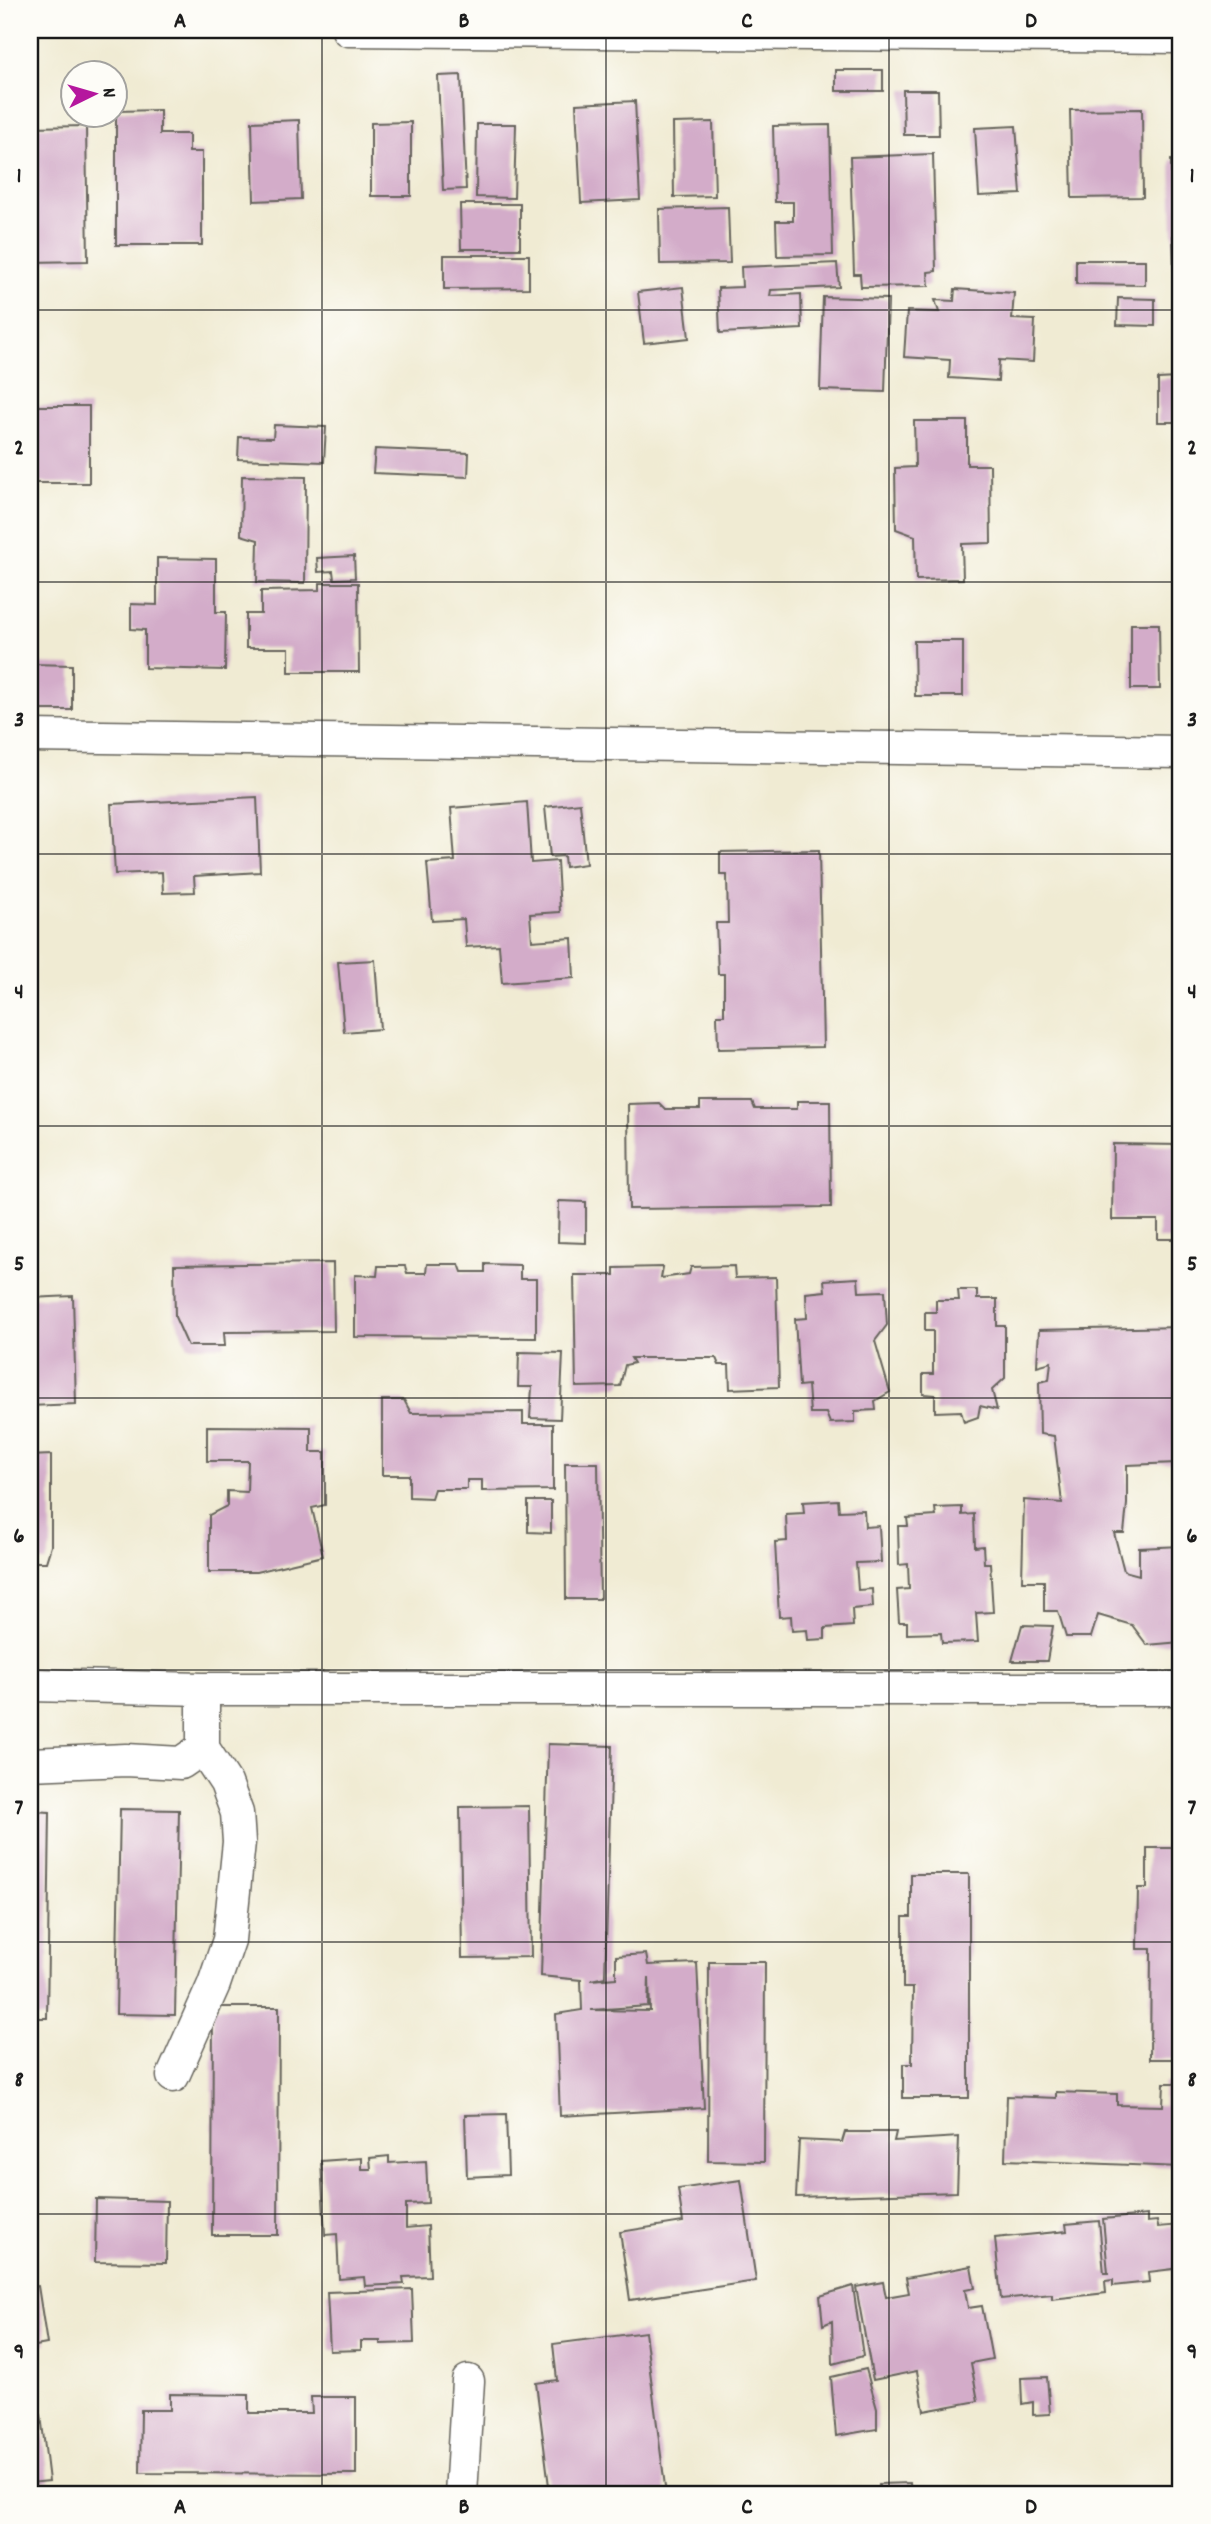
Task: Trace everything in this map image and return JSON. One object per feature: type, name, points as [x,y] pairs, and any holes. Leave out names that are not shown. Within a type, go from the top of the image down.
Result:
[{"type":"street","points":[[348,30],[1181,37]]},
{"type":"street","points":[[30,736],[1181,752]]},
{"type":"street","points":[[30,1685],[203,1689],[1181,1689]]},
{"type":"street","points":[[173,2076],[214,1984],[229,1940],[238,1856],[237,1813],[226,1783],[203,1748],[203,1689]]},
{"type":"street","points":[[30,1764],[126,1760],[181,1763],[203,1748]]},
{"type":"street","points":[[461,2494],[468,2381]]},
{"type":"building","points":[[836,70],[883,70],[883,91],[836,91]]},
{"type":"building","points":[[461,75],[466,189],[443,190],[438,76]]},
{"type":"building","points":[[903,90],[938,90],[939,135],[904,135]]},
{"type":"building","points":[[635,101],[640,200],[581,203],[576,104]]},
{"type":"building","points":[[1142,109],[1143,197],[1072,198],[1070,110]]},
{"type":"building","points":[[160,110],[160,134],[189,134],[189,152],[202,152],[202,245],[116,245],[116,130],[130,130],[130,111]]},
{"type":"building","points":[[1177,114],[1181,114],[1181,273],[1174,273],[1171,160],[1178,160]]},
{"type":"building","points":[[299,120],[301,199],[254,201],[252,122]]},
{"type":"building","points":[[411,122],[411,196],[371,196],[371,123]]},
{"type":"building","points":[[713,122],[715,196],[674,197],[673,123]]},
{"type":"building","points":[[477,124],[516,124],[514,198],[476,197]]},
{"type":"building","points":[[830,125],[833,255],[777,256],[776,221],[793,221],[793,202],[775,202],[773,126]]},
{"type":"building","points":[[60,126],[60,130],[86,130],[88,261],[30,262],[30,214],[35,214],[34,188],[30,188],[30,127]]},
{"type":"building","points":[[1016,126],[1021,194],[979,196],[975,128]]},
{"type":"building","points":[[933,154],[936,271],[928,272],[929,286],[861,287],[860,274],[854,274],[850,157]]},
{"type":"building","points":[[460,204],[520,204],[520,249],[461,249]]},
{"type":"building","points":[[728,207],[730,263],[660,264],[659,209]]},
{"type":"building","points":[[444,255],[529,255],[529,288],[444,289]]},
{"type":"building","points":[[1076,260],[1145,260],[1145,285],[1076,284]]},
{"type":"building","points":[[837,263],[839,287],[771,290],[770,296],[801,294],[802,329],[720,333],[718,288],[742,287],[741,267]]},
{"type":"building","points":[[683,287],[689,338],[644,343],[638,292]]},
{"type":"building","points":[[955,289],[1014,293],[1012,319],[1035,320],[1033,362],[999,360],[998,381],[949,378],[950,360],[904,357],[907,311],[939,312],[935,300],[954,301]]},
{"type":"building","points":[[823,297],[888,299],[885,392],[820,390]]},
{"type":"building","points":[[1118,298],[1155,299],[1155,326],[1117,325]]},
{"type":"building","points":[[1178,330],[1181,330],[1181,453],[1176,453],[1176,422],[1158,422],[1158,379],[1178,378]]},
{"type":"building","points":[[30,406],[89,406],[89,483],[30,483]]},
{"type":"building","points":[[914,421],[967,421],[967,465],[990,465],[991,543],[962,544],[963,579],[916,580],[915,536],[896,529],[895,468],[915,467]]},
{"type":"building","points":[[274,425],[326,427],[324,462],[238,459],[239,437],[273,438]]},
{"type":"building","points":[[375,449],[469,453],[468,477],[373,473]]},
{"type":"building","points":[[242,476],[306,477],[305,583],[257,582],[258,540],[241,535]]},
{"type":"building","points":[[354,556],[355,578],[334,579],[333,571],[318,572],[317,558]]},
{"type":"building","points":[[157,558],[216,559],[216,612],[226,612],[225,670],[145,668],[145,630],[131,629],[131,604],[157,605]]},
{"type":"building","points":[[320,583],[358,583],[359,672],[289,672],[289,648],[246,648],[246,614],[261,614],[261,591],[320,590]]},
{"type":"building","points":[[1131,624],[1159,624],[1160,689],[1131,689]]},
{"type":"building","points":[[914,641],[963,641],[963,696],[915,696]]},
{"type":"building","points":[[30,664],[72,665],[72,710],[30,710]]},
{"type":"building","points":[[257,797],[260,872],[194,876],[195,892],[163,893],[162,872],[115,874],[111,804]]},
{"type":"building","points":[[527,802],[531,863],[557,861],[560,912],[530,914],[532,941],[572,938],[574,978],[502,983],[499,945],[466,947],[464,919],[432,921],[427,863],[455,861],[451,808]]},
{"type":"building","points":[[580,803],[586,864],[565,867],[564,856],[550,857],[545,807]]},
{"type":"building","points":[[819,850],[823,1047],[718,1049],[717,1015],[724,1015],[724,974],[718,974],[716,923],[728,923],[727,875],[720,875],[720,852]]},
{"type":"building","points":[[375,960],[380,1029],[344,1032],[338,962]]},
{"type":"building","points":[[797,1101],[830,1101],[831,1207],[629,1209],[628,1104],[659,1103],[665,1109],[700,1109],[700,1102],[752,1102],[755,1109],[797,1109]]},
{"type":"building","points":[[1113,1144],[1181,1145],[1181,1239],[1158,1239],[1158,1220],[1112,1220]]},
{"type":"building","points":[[559,1201],[586,1202],[586,1243],[558,1242]]},
{"type":"building","points":[[333,1263],[334,1331],[224,1332],[225,1346],[188,1346],[175,1317],[174,1265]]},
{"type":"building","points":[[427,1264],[459,1264],[462,1272],[485,1272],[485,1264],[520,1265],[520,1279],[536,1279],[536,1338],[355,1337],[355,1275],[377,1276],[378,1266],[405,1266],[407,1273],[426,1273]]},
{"type":"building","points":[[734,1266],[735,1278],[776,1277],[779,1387],[730,1389],[729,1365],[719,1365],[716,1358],[631,1358],[634,1363],[625,1365],[620,1386],[576,1387],[574,1275],[614,1275],[614,1268],[663,1267],[661,1278],[689,1274],[691,1267]]},
{"type":"building","points":[[858,1278],[859,1292],[885,1291],[887,1325],[875,1341],[890,1392],[875,1401],[876,1410],[855,1411],[855,1422],[830,1423],[826,1413],[810,1413],[808,1385],[799,1386],[795,1319],[807,1318],[806,1293],[825,1291],[824,1280]]},
{"type":"building","points":[[958,1290],[977,1290],[977,1299],[997,1299],[997,1326],[1005,1326],[1005,1378],[992,1390],[997,1410],[980,1406],[978,1417],[964,1422],[961,1411],[935,1412],[935,1395],[923,1394],[923,1374],[933,1374],[933,1331],[925,1331],[925,1312],[936,1312],[936,1300],[959,1300]]},
{"type":"building","points":[[73,1296],[76,1404],[30,1406],[30,1298]]},
{"type":"building","points":[[1181,1327],[1181,1441],[1177,1463],[1127,1465],[1124,1533],[1114,1533],[1124,1571],[1139,1575],[1139,1548],[1181,1546],[1181,1642],[1147,1645],[1132,1625],[1098,1615],[1091,1637],[1066,1637],[1058,1611],[1044,1611],[1044,1581],[1022,1581],[1024,1500],[1062,1503],[1054,1436],[1040,1434],[1039,1382],[1049,1380],[1051,1362],[1037,1366],[1039,1330]]},
{"type":"building","points":[[519,1352],[563,1353],[560,1419],[530,1418],[532,1387],[518,1387]]},
{"type":"building","points":[[382,1400],[404,1400],[411,1413],[523,1412],[523,1424],[553,1424],[553,1490],[482,1491],[482,1480],[467,1480],[467,1489],[434,1489],[431,1498],[409,1497],[409,1475],[382,1475]]},
{"type":"building","points":[[207,1426],[311,1427],[311,1452],[325,1452],[325,1505],[312,1508],[323,1556],[256,1572],[209,1572],[209,1515],[227,1506],[227,1491],[247,1492],[248,1461],[207,1461]]},
{"type":"building","points":[[51,1455],[51,1546],[46,1562],[30,1562],[30,1456]]},
{"type":"building","points":[[565,1463],[598,1463],[600,1599],[566,1599]]},
{"type":"building","points":[[838,1500],[839,1511],[864,1510],[865,1527],[879,1526],[881,1562],[856,1563],[858,1590],[872,1589],[873,1607],[852,1609],[853,1626],[825,1628],[825,1639],[808,1640],[807,1630],[792,1631],[791,1616],[779,1617],[775,1542],[787,1541],[786,1514],[804,1513],[803,1502]]},
{"type":"building","points":[[528,1501],[551,1501],[551,1533],[528,1532]]},
{"type":"building","points":[[962,1507],[962,1515],[974,1514],[975,1547],[983,1546],[984,1563],[990,1563],[993,1612],[976,1613],[978,1642],[942,1643],[941,1633],[907,1634],[907,1622],[899,1622],[897,1590],[909,1589],[908,1564],[899,1565],[898,1526],[908,1526],[907,1518],[936,1516],[935,1508]]},
{"type":"building","points":[[1022,1625],[1053,1626],[1047,1661],[1012,1661]]},
{"type":"building","points":[[548,1744],[612,1746],[605,1977],[591,1980],[616,1978],[616,1956],[646,1954],[648,1965],[697,1963],[704,2108],[560,2116],[556,2014],[582,2010],[581,1980],[541,1976]],"holes":[[[649,1977],[650,2011],[591,2010],[648,2006]]]},
{"type":"building","points":[[529,1806],[531,1957],[462,1958],[460,1807]]},
{"type":"building","points":[[120,1809],[179,1810],[175,2015],[116,2014]]},
{"type":"building","points":[[30,1811],[50,1812],[47,2018],[30,2018]]},
{"type":"building","points":[[1147,1848],[1181,1848],[1181,2059],[1150,2059],[1151,1949],[1137,1949],[1138,1888],[1147,1888]]},
{"type":"building","points":[[911,1874],[969,1874],[969,2098],[903,2098],[903,2064],[912,2064],[913,1988],[903,1988],[903,1917],[911,1917]]},
{"type":"building","points":[[709,1962],[765,1962],[764,2162],[708,2161]]},
{"type":"building","points":[[213,2007],[279,2007],[278,2235],[212,2235]]},
{"type":"building","points":[[1164,2083],[1181,2083],[1181,2167],[1005,2160],[1007,2096],[1056,2098],[1056,2092],[1117,2094],[1117,2105],[1163,2106]]},
{"type":"building","points":[[506,2114],[508,2175],[467,2177],[465,2115]]},
{"type":"building","points":[[845,2132],[896,2132],[894,2141],[959,2137],[957,2192],[796,2197],[799,2140],[842,2142]]},
{"type":"building","points":[[389,2156],[389,2163],[426,2161],[428,2203],[406,2204],[406,2228],[428,2226],[430,2276],[403,2277],[404,2284],[365,2286],[364,2277],[339,2279],[337,2234],[325,2235],[321,2161],[362,2158],[362,2169],[371,2169],[370,2158]]},
{"type":"building","points":[[741,2180],[756,2281],[630,2300],[620,2232],[683,2222],[678,2189]]},
{"type":"building","points":[[96,2199],[167,2201],[166,2263],[95,2262]]},
{"type":"building","points":[[1147,2215],[1147,2222],[1157,2221],[1158,2227],[1181,2225],[1181,2268],[1148,2272],[1149,2282],[1113,2286],[1113,2280],[1105,2281],[1106,2293],[1052,2299],[1052,2294],[1001,2299],[995,2238],[1067,2231],[1066,2224],[1099,2221],[1104,2273],[1108,2273],[1103,2219]]},
{"type":"building","points":[[971,2266],[975,2288],[965,2290],[968,2308],[982,2306],[992,2359],[971,2363],[978,2401],[924,2411],[917,2371],[873,2380],[856,2287],[883,2282],[886,2297],[909,2293],[906,2278]]},
{"type":"building","points":[[38,2286],[47,2344],[30,2347],[30,2287]]},
{"type":"building","points":[[853,2286],[863,2356],[833,2364],[832,2321],[823,2325],[820,2296]]},
{"type":"building","points":[[412,2289],[414,2343],[380,2344],[380,2341],[361,2341],[361,2350],[330,2351],[327,2292]]},
{"type":"building","points":[[645,2332],[666,2494],[550,2494],[536,2383],[557,2380],[553,2344]]},
{"type":"building","points":[[866,2369],[877,2409],[877,2429],[836,2436],[831,2377]]},
{"type":"building","points":[[1047,2377],[1050,2414],[1033,2415],[1033,2402],[1022,2404],[1021,2378]]},
{"type":"building","points":[[170,2394],[249,2395],[249,2413],[312,2413],[311,2397],[356,2397],[356,2474],[140,2473],[141,2410],[170,2410]]},
{"type":"building","points":[[41,2415],[49,2481],[30,2483],[30,2416]]},
{"type":"building","points":[[910,2483],[911,2494],[879,2494],[879,2484]]}]
